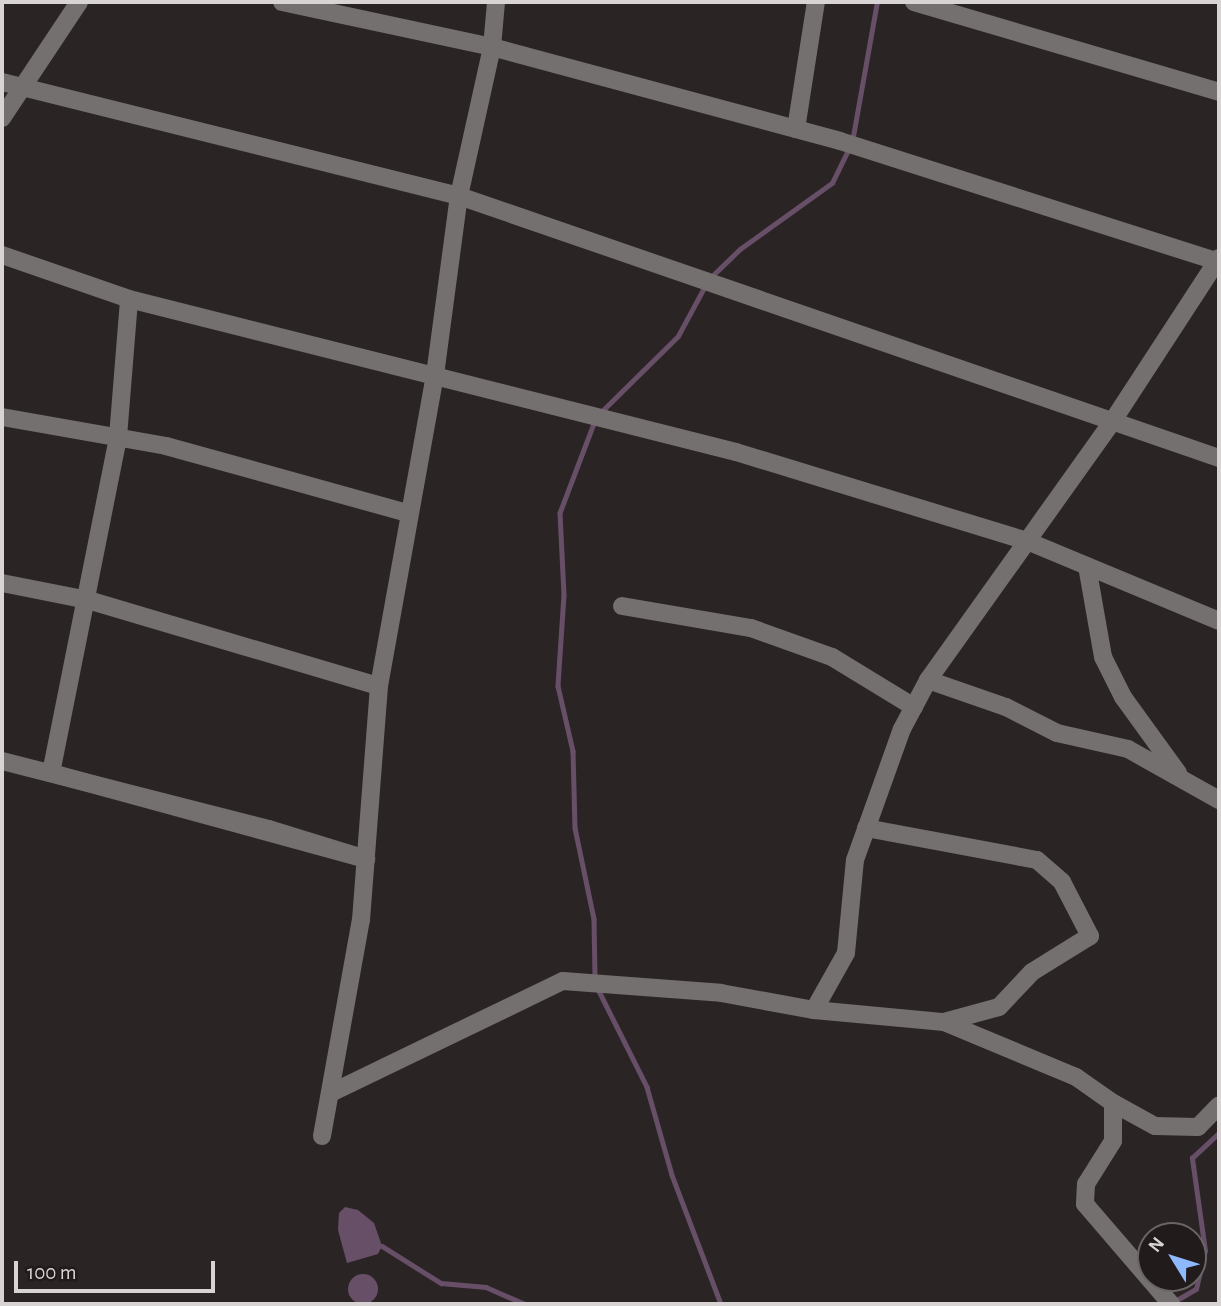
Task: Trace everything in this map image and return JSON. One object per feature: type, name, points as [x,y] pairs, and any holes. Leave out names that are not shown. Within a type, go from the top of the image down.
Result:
[{"type":"street","points":[[2,118],[79,2]]},
{"type":"street","points":[[282,2],[492,47],[796,129],[1218,260],[1114,419],[1027,541],[979,615],[928,680],[914,707],[855,860],[846,953],[814,1010]]},
{"type":"street","points":[[322,1136],[333,1092],[361,920],[379,686],[408,513],[435,375],[458,196],[492,47],[496,2]]},
{"type":"street","points":[[796,129],[816,2]]},
{"type":"street","points":[[914,2],[1219,92]]},
{"type":"street","points":[[2,82],[458,196],[1114,419],[1219,458]]},
{"type":"street","points":[[2,255],[129,299],[658,430],[1027,541],[1219,621]]},
{"type":"street","points":[[51,774],[88,600],[118,437],[129,299]]},
{"type":"street","points":[[2,417],[166,446],[408,513]]},
{"type":"street","points":[[1087,566],[1103,657],[1123,697],[1182,779]]},
{"type":"street","points":[[2,583],[88,600],[379,686]]},
{"type":"street","points":[[622,606],[751,628],[832,657],[914,707]]},
{"type":"street","points":[[928,680],[1006,707],[1058,733],[1128,748],[1219,800]]},
{"type":"street","points":[[2,761],[269,829],[366,859]]},
{"type":"street","points":[[866,828],[1037,860],[1062,882],[1090,936],[1032,972],[999,1007],[944,1022]]},
{"type":"street","points":[[333,1092],[563,981],[721,993],[814,1010],[944,1022],[1076,1077],[1112,1103],[1155,1126],[1198,1127],[1219,1105]]},
{"type":"street","points":[[1112,1103],[1113,1141],[1086,1184],[1085,1204],[1171,1304]]},
{"type":"shaded area","points":[[345,1207],[358,1210],[374,1223],[382,1246],[378,1254],[347,1263],[338,1230],[339,1213]]},
{"type":"shaded area","points":[[363,1274],[373,1279],[378,1289],[373,1299],[363,1304],[353,1299],[348,1289],[353,1279]]},
{"type":"waterway","points":[[852,142],[877,2]]},
{"type":"waterway","points":[[711,277],[740,249],[832,183],[848,150]]},
{"type":"waterway","points":[[602,411],[678,336],[706,284]]},
{"type":"waterway","points":[[595,421],[560,513],[564,595],[558,686],[573,751],[575,828],[594,919],[595,979]]},
{"type":"waterway","points":[[597,987],[647,1087],[672,1175],[721,1304]]},
{"type":"waterway","points":[[1175,1301],[1196,1289],[1205,1251],[1192,1158],[1219,1133]]},
{"type":"waterway","points":[[382,1246],[441,1283],[486,1287],[525,1304]]}]
